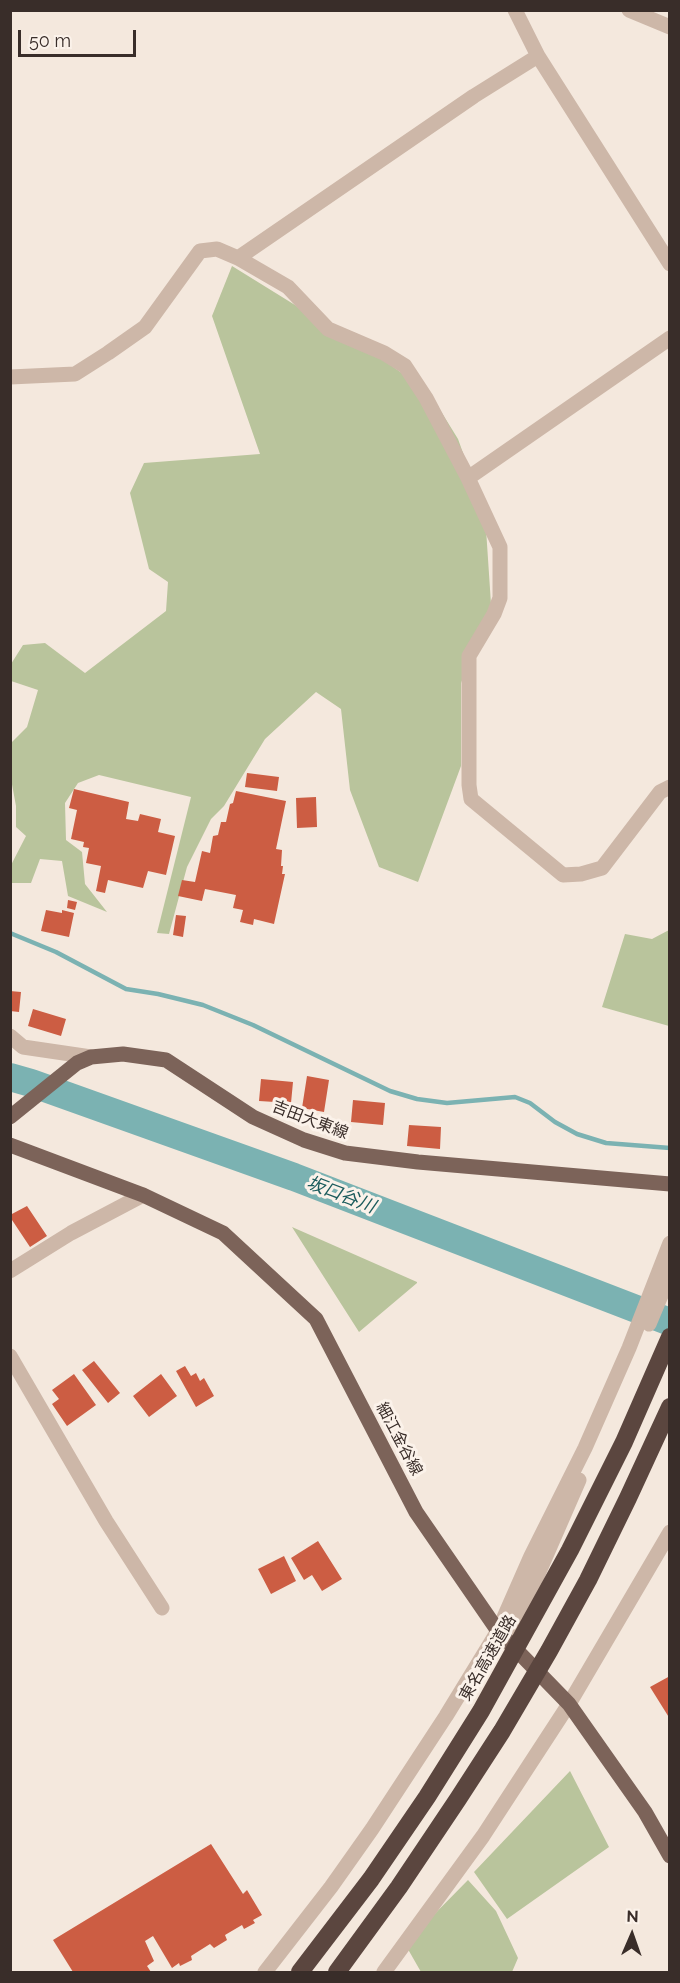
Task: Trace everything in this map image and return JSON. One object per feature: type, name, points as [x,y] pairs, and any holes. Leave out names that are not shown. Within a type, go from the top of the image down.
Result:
[{"type":"highway","name":"東名高速道路","points":[[300,1972],[371,1879],[427,1797],[481,1711],[580,1530],[624,1442],[669,1337]]},
{"type":"highway","points":[[337,1972],[399,1887],[502,1731],[549,1651],[608,1539],[669,1407]]},
{"type":"main road","name":"吉田大東線","points":[[84,1060],[123,1054],[166,1060],[253,1117],[304,1140],[345,1153],[418,1162],[669,1184]]},
{"type":"main road","points":[[10,1117],[84,1060]]},
{"type":"main road","name":"細江金谷線","points":[[10,1145],[143,1195],[223,1233],[316,1319],[416,1512],[503,1637],[569,1704],[645,1812],[669,1856]]},
{"type":"street","points":[[515,10],[538,56],[669,264]]},
{"type":"street","points":[[629,10],[669,27]]},
{"type":"street","points":[[238,258],[474,96],[538,56]]},
{"type":"street","points":[[10,377],[75,374],[145,327],[200,251],[217,249],[238,258],[288,287],[328,329],[384,353],[405,366],[426,398],[468,478],[500,547],[500,598],[494,614],[469,656],[469,785],[471,799],[563,875],[581,874],[602,868],[660,792],[669,787]]},
{"type":"street","points":[[468,478],[669,338]]},
{"type":"street","points":[[10,1036],[23,1047],[84,1060]]},
{"type":"street","points":[[10,1271],[71,1233],[143,1195]]},
{"type":"street","points":[[265,1972],[332,1887],[446,1716],[503,1637],[531,1556],[634,1347],[666,1274],[669,1243]]},
{"type":"street","points":[[634,1347],[666,1274]]},
{"type":"street","points":[[10,1356],[106,1521],[162,1608]]},
{"type":"street","points":[[384,1972],[483,1836],[569,1704],[669,1532]]},
{"type":"green space","points":[[232,266],[379,357],[429,392],[458,439],[485,514],[491,604],[461,683],[461,766],[418,882],[379,867],[350,790],[341,709],[316,692],[265,739],[224,806],[211,819],[187,867],[169,934],[157,933],[191,797],[99,775],[78,783],[65,803],[66,840],[82,852],[85,884],[107,912],[68,896],[62,861],[40,859],[31,883],[11,883],[10,867],[26,836],[16,827],[16,806],[11,779],[11,743],[27,727],[38,690],[11,681],[11,664],[23,645],[45,643],[85,673],[166,611],[168,582],[149,569],[130,493],[144,463],[260,454],[212,316]]},
{"type":"green space","points":[[669,930],[669,1026],[602,1007],[625,934],[652,939]]},
{"type":"green space","points":[[292,1227],[417,1282],[417,1283],[359,1332]]},
{"type":"green space","points":[[570,1771],[609,1847],[507,1919],[474,1872]]},
{"type":"green space","points":[[468,1880],[496,1911],[518,1958],[512,1972],[421,1972],[405,1944]]},
{"type":"building","points":[[247,773],[279,777],[277,791],[245,787]]},
{"type":"building","points":[[74,789],[129,802],[126,819],[138,821],[140,814],[161,819],[158,832],[175,836],[166,875],[148,871],[143,888],[108,880],[105,893],[96,891],[101,866],[86,863],[89,848],[83,847],[84,842],[71,839],[77,810],[69,808]]},
{"type":"building","points":[[236,791],[286,801],[276,849],[282,850],[282,874],[285,874],[274,924],[254,919],[253,925],[240,922],[243,910],[233,908],[236,895],[205,889],[202,901],[178,896],[182,880],[195,882],[202,851],[210,853],[213,836],[218,835],[221,822],[226,822]]},
{"type":"building","points":[[316,797],[317,827],[297,828],[296,798]]},
{"type":"building","points":[[68,900],[77,902],[75,910],[67,908]]},
{"type":"building","points":[[46,910],[74,913],[69,937],[41,931]]},
{"type":"building","points":[[176,915],[186,916],[183,937],[173,935]]},
{"type":"building","points":[[10,991],[21,992],[19,1012],[10,1011]]},
{"type":"building","points":[[33,1009],[66,1019],[61,1036],[28,1026]]},
{"type":"building","points":[[307,1076],[329,1080],[324,1112],[302,1108]]},
{"type":"building","points":[[261,1079],[293,1082],[291,1103],[259,1101]]},
{"type":"building","points":[[353,1100],[385,1103],[383,1125],[351,1122]]},
{"type":"building","points":[[409,1125],[441,1127],[440,1149],[407,1146]]},
{"type":"building","points":[[27,1206],[47,1236],[30,1247],[10,1217]]},
{"type":"building","points":[[94,1361],[120,1393],[108,1403],[82,1370]]},
{"type":"building","points":[[185,1366],[191,1376],[196,1373],[200,1381],[204,1378],[214,1396],[196,1407],[176,1371]]},
{"type":"building","points":[[74,1374],[96,1405],[67,1426],[52,1404],[59,1399],[52,1390]]},
{"type":"building","points":[[161,1374],[177,1396],[149,1417],[133,1396]]},
{"type":"building","points":[[318,1541],[342,1579],[322,1591],[312,1575],[304,1580],[291,1558]]},
{"type":"building","points":[[284,1556],[296,1581],[271,1594],[258,1569]]},
{"type":"building","points":[[670,1676],[670,1719],[650,1687]]},
{"type":"building","points":[[211,1844],[243,1894],[247,1890],[262,1915],[253,1920],[255,1923],[244,1929],[242,1925],[225,1935],[227,1940],[214,1948],[210,1944],[191,1956],[192,1960],[180,1966],[179,1963],[172,1968],[153,1936],[145,1941],[154,1961],[147,1966],[151,1972],[73,1972],[53,1940]]},
{"type":"waterway","points":[[10,933],[56,952],[126,989],[203,1005],[253,1025],[390,1091],[417,1099],[447,1103],[515,1097],[530,1103],[555,1122],[577,1134],[606,1143],[670,1148]]},
{"type":"waterway","name":"坂口谷川","points":[[10,1077],[294,1177],[670,1322]]}]
